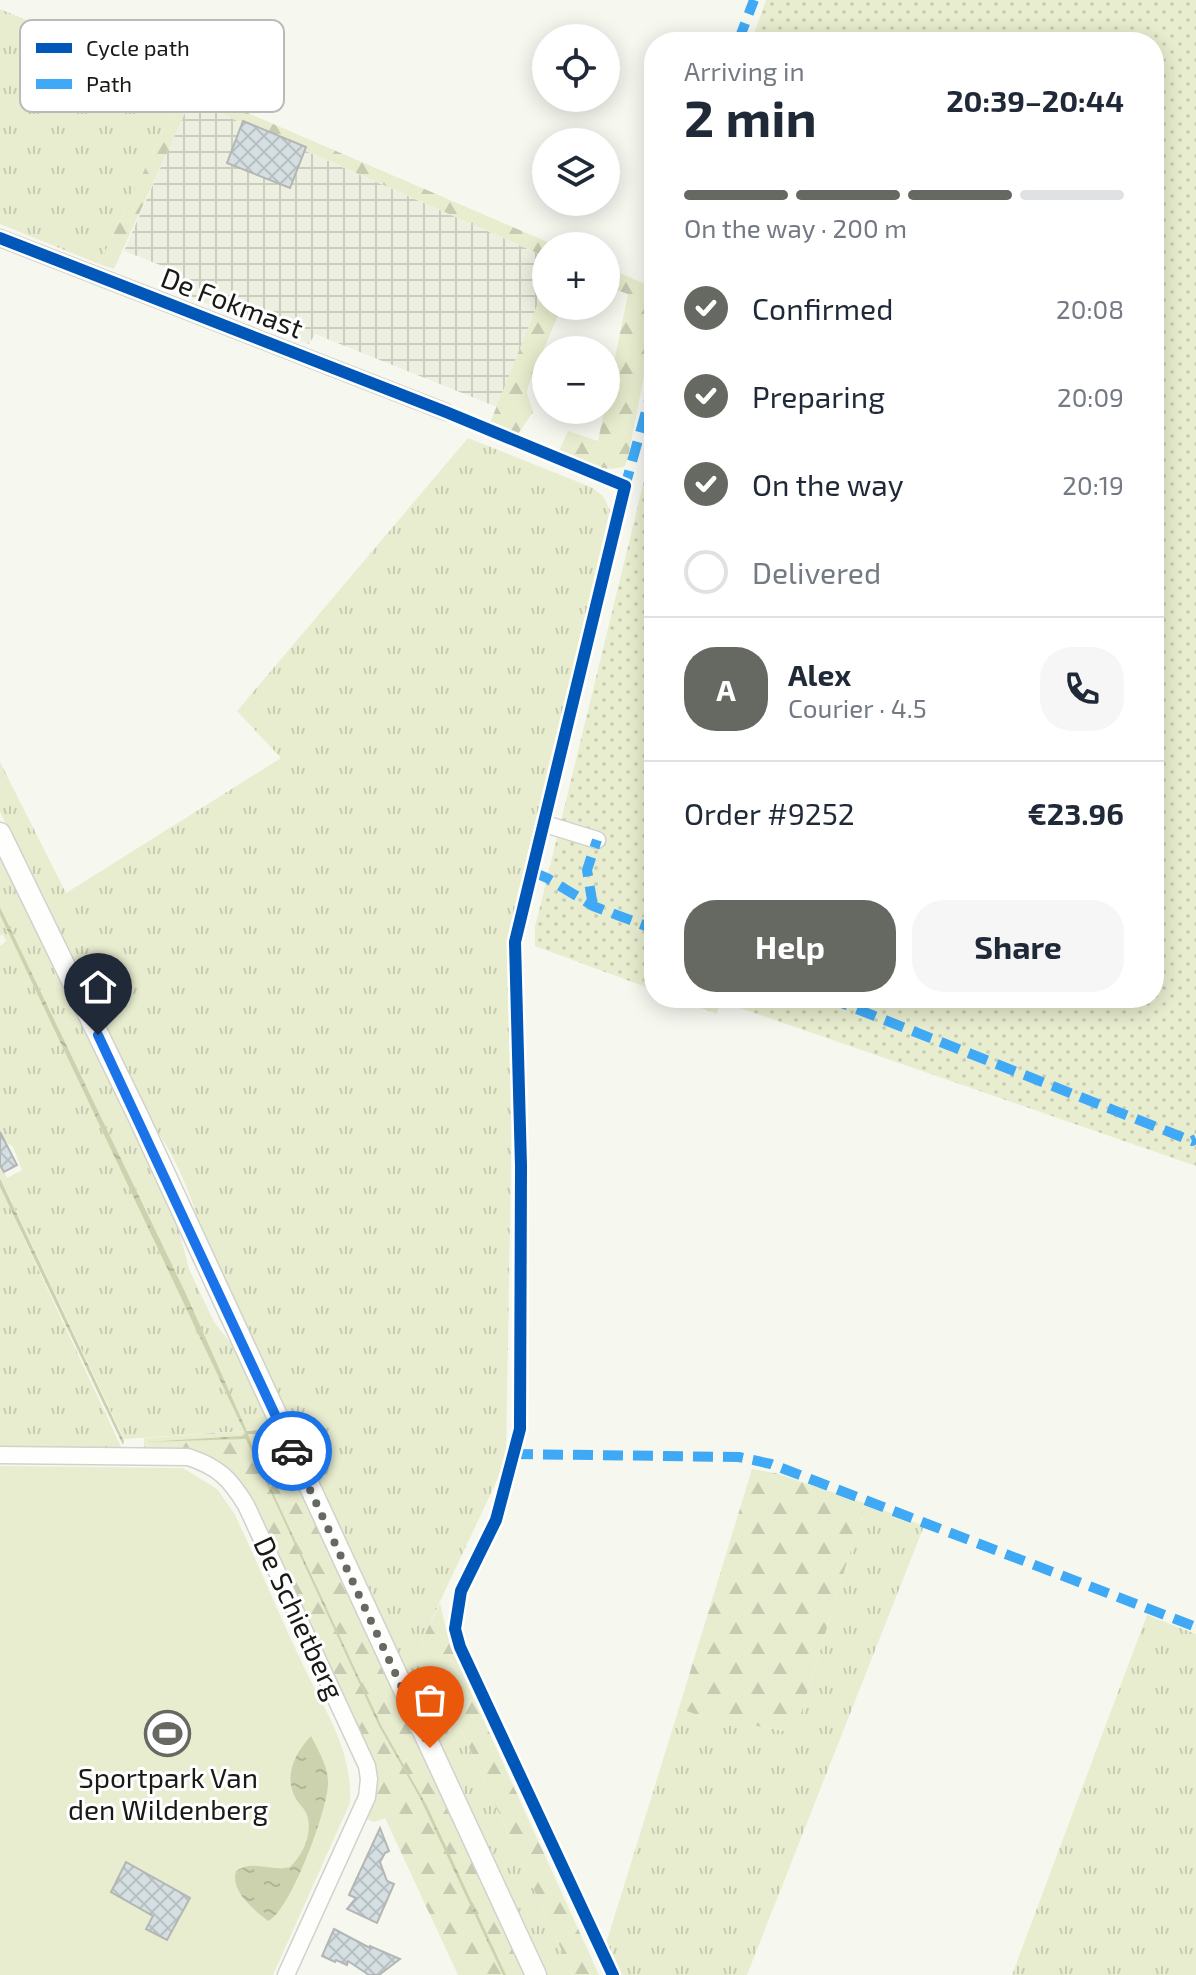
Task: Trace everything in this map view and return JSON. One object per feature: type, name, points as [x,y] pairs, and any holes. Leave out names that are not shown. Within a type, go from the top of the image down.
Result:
[{"type":"main road","points":[[0,833],[138,1116],[536,1975]]},
{"type":"street","name":"De Fokmast","points":[[0,238],[446,412]]},
{"type":"street","points":[[545,824],[597,840]]},
{"type":"street","name":"De Schietberg","points":[[0,1455],[188,1457],[219,1471],[246,1505],[367,1766],[369,1779],[367,1797],[291,1974]]},
{"type":"shaded area","points":[[185,112],[217,112],[532,251],[532,318],[497,407],[315,334],[309,344],[174,291],[178,272],[124,251]]},
{"type":"green space","points":[[766,0],[1196,0],[1196,1166],[740,1008],[1164,1008],[1164,32],[755,32]]},
{"type":"green space","points":[[0,9],[26,20],[20,20],[20,112],[172,112],[99,264],[0,224]]},
{"type":"green space","points":[[172,112],[186,112],[114,269],[99,264]]},
{"type":"green space","points":[[218,112],[245,112],[532,235],[532,251]]},
{"type":"green space","points":[[620,273],[644,284],[644,376],[625,466],[608,469],[559,451],[568,431],[598,441],[601,424],[620,424],[619,336],[628,294],[620,291]]},
{"type":"green space","points":[[532,318],[556,320],[549,336],[532,336],[532,377],[527,392],[532,413],[518,434],[490,423]]},
{"type":"green space","points":[[468,438],[591,487],[603,496],[610,510],[515,921],[506,1461],[421,1642],[573,1975],[547,1975],[206,1247],[196,1212],[175,1162],[146,1116],[0,812],[0,762],[66,893],[281,758],[237,711]]},
{"type":"green space","points":[[644,481],[644,986],[535,946],[535,926]]},
{"type":"green space","points":[[0,853],[177,1223],[189,1269],[214,1322],[234,1347],[272,1429],[246,1430],[187,1296],[0,907]]},
{"type":"green space","points":[[0,915],[244,1431],[124,1439],[0,1177],[0,1166],[7,1178],[22,1170],[13,1147],[3,1139],[0,1145],[0,946],[6,941],[3,934],[0,936]]},
{"type":"green space","points":[[701,1008],[718,1008],[717,1014]]},
{"type":"green space","points":[[0,1187],[123,1451],[0,1450]]},
{"type":"green space","points":[[272,1429],[528,1975],[458,1975],[385,1818],[374,1822],[365,1818],[375,1786],[228,1472],[144,1451],[144,1438]]},
{"type":"green space","name":"Sportpark Van den Wildenberg","points":[[0,1466],[183,1468],[217,1489],[234,1513],[336,1731],[350,1784],[350,1803],[273,1975],[0,1975]]},
{"type":"green space","points":[[752,1469],[775,1473],[865,1503],[795,1733],[697,1715],[679,1708]]},
{"type":"green space","points":[[865,1503],[924,1526],[747,1975],[618,1975],[605,1947],[679,1708],[697,1715],[795,1733]]},
{"type":"green space","points":[[440,1603],[450,1646],[599,1975],[573,1975],[421,1642]]},
{"type":"green space","points":[[1147,1615],[1196,1634],[1196,1975],[1012,1975]]},
{"type":"water","points":[[0,907],[187,1296],[255,1454],[382,1727],[427,1806],[506,1975],[503,1975],[420,1798],[379,1726],[246,1439],[145,1442],[242,1436],[245,1433],[0,915]]},
{"type":"water","points":[[0,1178],[124,1441],[123,1445],[0,1187]]},
{"type":"water","points":[[311,1736],[326,1770],[327,1795],[297,1880],[287,1899],[268,1921],[250,1905],[236,1886],[236,1871],[250,1866],[290,1867],[303,1850],[309,1822],[292,1790],[291,1773],[296,1757]]},
{"type":"building","points":[[243,121],[306,147],[290,188],[227,163]]},
{"type":"building","points":[[0,1132],[17,1165],[4,1172],[0,1165]]},
{"type":"building","points":[[380,1828],[389,1851],[380,1862],[387,1881],[394,1884],[377,1923],[347,1909],[356,1898],[349,1895]]},
{"type":"building","points":[[126,1862],[190,1898],[167,1940],[146,1929],[153,1916],[111,1892]]},
{"type":"building","points":[[334,1929],[370,1948],[400,1959],[379,1975],[369,1975],[348,1961],[347,1965],[335,1962],[322,1956]]},
{"type":"marked path","points":[[742,32],[754,0]]},
{"type":"marked path","points":[[624,490],[644,419]]},
{"type":"marked path","points":[[593,906],[587,870],[597,840]]},
{"type":"marked path","points":[[533,872],[593,906],[644,925]]},
{"type":"marked path","points":[[854,1008],[1192,1141],[1196,1139]]},
{"type":"marked path","points":[[513,1454],[739,1457],[771,1464],[1196,1627]]},
{"type":"cycle path","points":[[0,238],[446,412],[625,486],[515,942],[521,1166],[520,1429],[496,1520],[461,1591],[455,1629],[460,1647],[613,1975]]},
{"type":"way so far","points":[[292,1451],[430,1748]]},
{"type":"place","name":"Sportpark Van den Wildenberg","points":[[168,1734]]},
{"type":"route","points":[[98,1035],[292,1451]]}]
